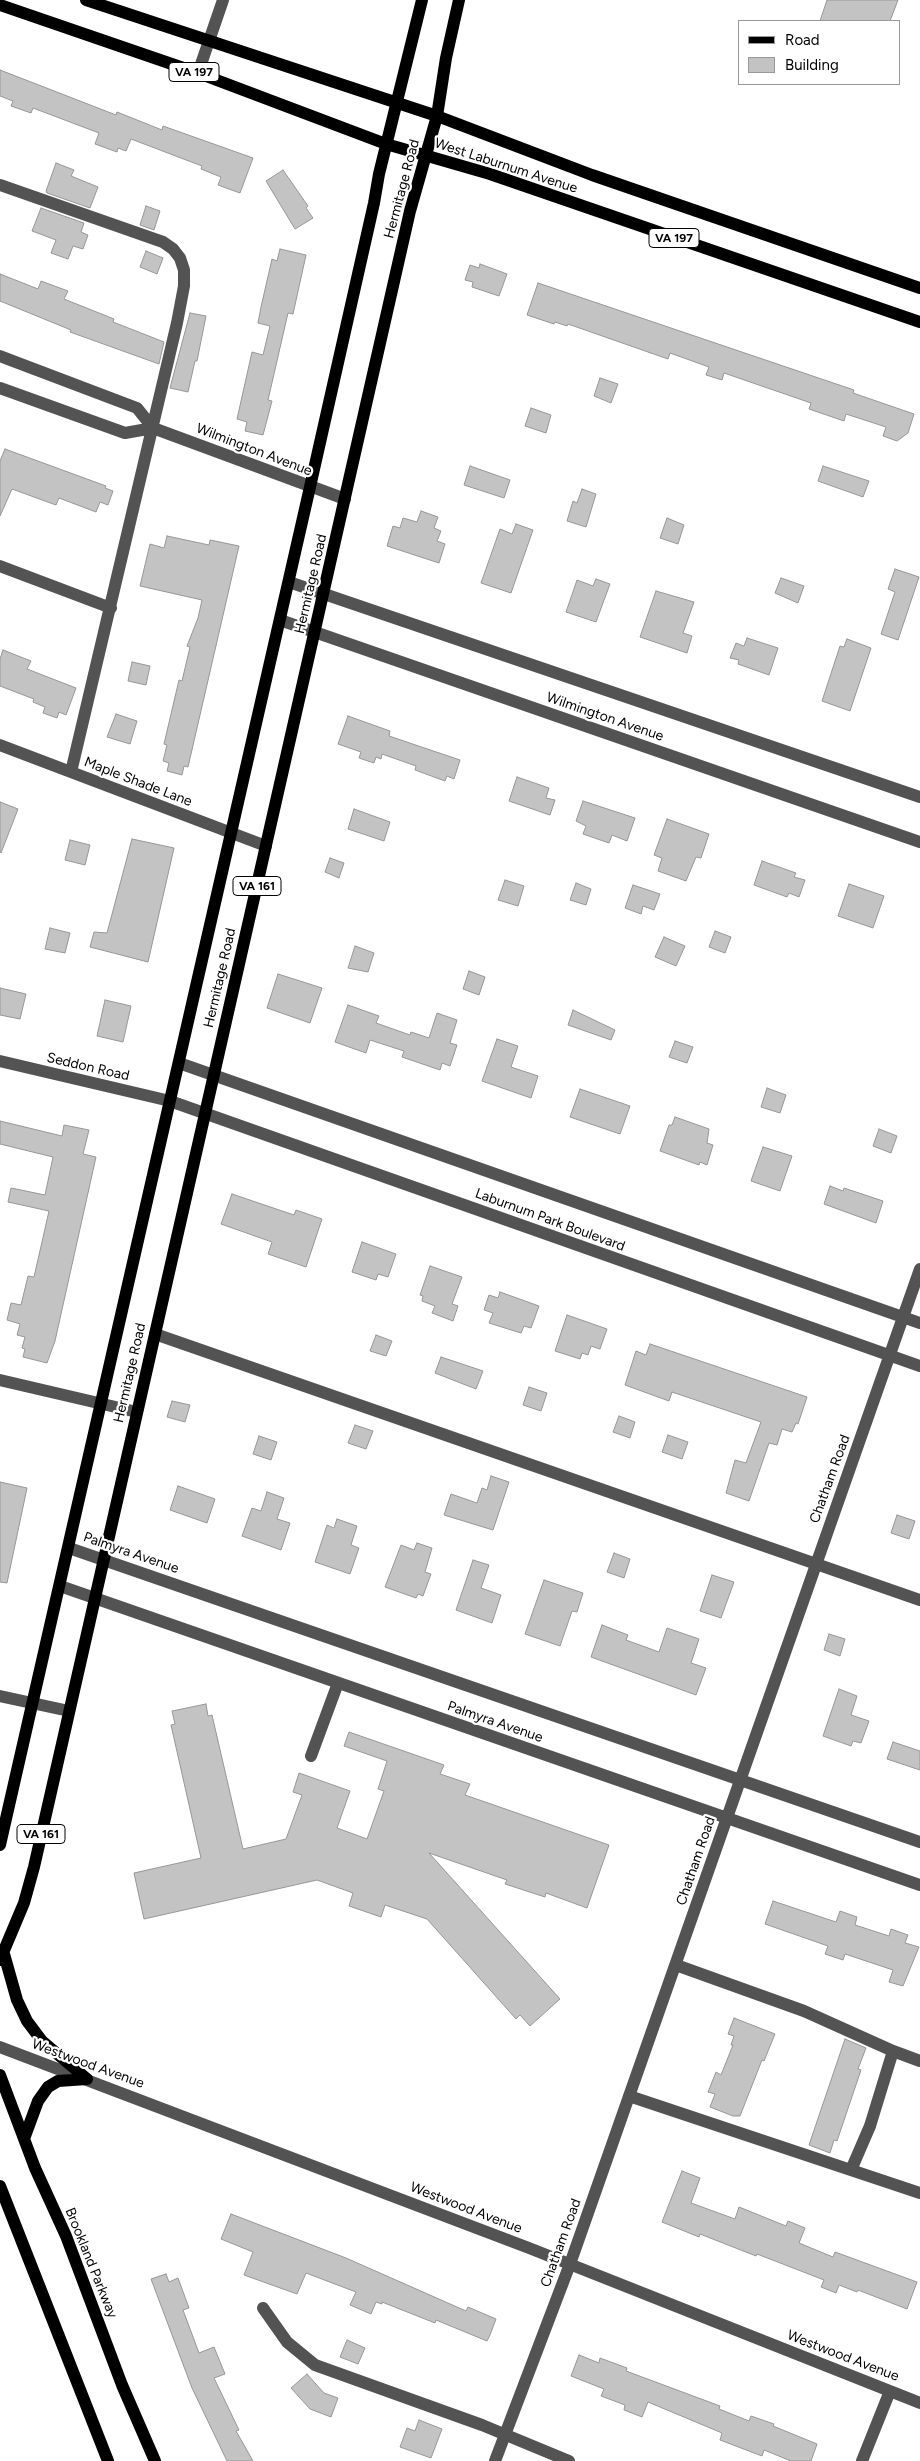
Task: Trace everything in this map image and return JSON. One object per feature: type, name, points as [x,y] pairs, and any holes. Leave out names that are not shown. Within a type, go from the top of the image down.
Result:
[{"type":"main road","name":"West Laburnum Avenue","points":[[86,0],[208,42],[397,102],[592,175],[920,288]]},
{"type":"main road","name":"Hermitage Road","points":[[0,1845],[289,582],[386,144],[422,0]]},
{"type":"main road","name":"Hermitage Road","points":[[2,1957],[24,1903],[34,1867],[410,212],[437,116],[446,58],[459,0]]},
{"type":"main road","name":"West Laburnum Avenue","points":[[0,5],[198,73],[386,144],[490,174],[920,322]]},
{"type":"main road","points":[[2,1957],[17,2000],[27,2021],[42,2041],[87,2079]]},
{"type":"main road","name":"Brookland Parkway","points":[[0,2075],[24,2139],[66,2236],[122,2385],[155,2461]]},
{"type":"main road","points":[[24,2139],[34,2108],[48,2087],[58,2081],[87,2079]]},
{"type":"main road","points":[[0,2186],[108,2461]]},
{"type":"street","points":[[198,73],[223,0]]},
{"type":"street","points":[[0,185],[153,237],[173,248],[180,258],[184,270],[184,286],[153,428],[72,772]]},
{"type":"street","points":[[0,356],[137,408],[153,428]]},
{"type":"street","points":[[0,388],[125,433],[153,428]]},
{"type":"street","name":"Wilmington Avenue","points":[[153,428],[345,499]]},
{"type":"street","points":[[0,566],[110,608]]},
{"type":"street","name":"Wilmington Avenue","points":[[289,582],[324,592],[920,797]]},
{"type":"street","name":"Wilmington Avenue","points":[[280,620],[920,842]]},
{"type":"street","name":"Maple Shade Lane","points":[[0,745],[266,846]]},
{"type":"street","name":"Seddon Road","points":[[0,1061],[170,1101]]},
{"type":"street","name":"Laburnum Park Boulevard","points":[[179,1063],[920,1323]]},
{"type":"street","name":"Laburnum Park Boulevard","points":[[170,1101],[920,1366]]},
{"type":"street","name":"Chatham Road","points":[[495,2461],[570,2264],[920,1269]]},
{"type":"street","points":[[155,1334],[920,1600]]},
{"type":"street","points":[[0,1380],[137,1412]]},
{"type":"street","name":"Palmyra Avenue","points":[[69,1548],[920,1842]]},
{"type":"street","name":"Palmyra Avenue","points":[[60,1586],[920,1885]]},
{"type":"street","points":[[311,1756],[338,1683]]},
{"type":"street","points":[[0,1696],[69,1711]]},
{"type":"street","points":[[676,1964],[804,2011],[893,2051],[920,2061]]},
{"type":"street","name":"Westwood Avenue","points":[[0,2047],[570,2264],[920,2403]]},
{"type":"street","points":[[851,2170],[870,2126],[893,2051]]},
{"type":"street","points":[[629,2096],[920,2193]]},
{"type":"street","points":[[263,2308],[287,2342],[315,2365],[506,2435],[569,2461]]},
{"type":"street","points":[[862,2461],[890,2391]]},
{"type":"building","points":[[827,0],[898,0],[890,20],[820,20]]},
{"type":"building","points":[[0,70],[116,115],[117,112],[162,130],[163,126],[253,158],[240,193],[218,185],[221,177],[201,169],[202,166],[131,139],[126,151],[118,148],[117,152],[95,144],[99,133],[33,108],[31,113],[11,106],[13,101],[0,96]]},
{"type":"building","points":[[56,163],[74,170],[71,176],[98,187],[90,208],[47,193],[46,191]]},
{"type":"building","points":[[283,170],[308,206],[306,208],[313,218],[295,229],[266,181]]},
{"type":"building","points":[[146,206],[160,211],[154,230],[140,225]]},
{"type":"building","points":[[41,208],[84,223],[81,232],[88,235],[83,249],[73,246],[68,259],[51,253],[56,240],[32,231]]},
{"type":"building","points":[[280,249],[306,255],[293,314],[288,313],[268,400],[272,401],[263,435],[245,431],[247,422],[237,419],[252,352],[263,355],[270,326],[258,323],[272,259],[277,261]]},
{"type":"building","points":[[146,251],[163,258],[157,274],[140,267]]},
{"type":"building","points":[[480,264],[507,274],[499,296],[472,287],[473,282],[465,280],[470,265],[479,268]]},
{"type":"building","points":[[0,274],[38,289],[41,281],[68,291],[64,299],[114,319],[113,322],[164,342],[159,364],[70,332],[71,330],[0,301]]},
{"type":"building","points":[[538,283],[854,390],[853,393],[914,414],[908,433],[897,441],[883,436],[886,427],[846,414],[844,421],[809,409],[811,403],[724,373],[722,380],[706,375],[709,367],[670,353],[668,359],[568,324],[567,326],[555,322],[554,324],[527,315]]},
{"type":"building","points":[[190,313],[206,316],[197,361],[195,361],[188,392],[170,388]]},
{"type":"building","points":[[600,378],[618,384],[611,403],[594,396]]},
{"type":"building","points":[[531,408],[551,415],[546,433],[525,426]]},
{"type":"building","points":[[5,449],[106,486],[105,488],[113,491],[108,505],[100,502],[96,512],[59,498],[56,505],[12,489],[0,516],[0,461]]},
{"type":"building","points":[[470,466],[510,480],[504,498],[464,485]]},
{"type":"building","points":[[823,466],[869,481],[863,497],[818,481]]},
{"type":"building","points":[[582,489],[596,494],[586,527],[567,521],[573,501],[577,503]]},
{"type":"building","points":[[421,511],[438,517],[434,528],[441,531],[437,541],[445,544],[439,563],[387,546],[393,526],[400,528],[403,518],[417,522]]},
{"type":"building","points":[[667,518],[684,525],[678,544],[660,538]]},
{"type":"building","points":[[516,524],[533,530],[511,593],[481,583],[500,529],[512,534]]},
{"type":"building","points":[[167,536],[209,545],[210,540],[239,546],[188,767],[184,766],[182,775],[167,771],[169,763],[163,761],[167,745],[164,744],[179,680],[182,681],[190,647],[187,646],[198,618],[202,600],[140,586],[150,544],[164,548]]},
{"type":"building","points":[[895,569],[919,577],[898,640],[881,634],[895,592],[888,589]]},
{"type":"building","points":[[781,578],[804,586],[798,603],[775,593]]},
{"type":"building","points":[[596,579],[610,584],[596,622],[566,612],[577,580],[593,586]]},
{"type":"building","points":[[656,591],[694,602],[683,633],[692,636],[687,653],[640,637]]},
{"type":"building","points":[[747,638],[778,648],[769,675],[738,664],[739,660],[730,658],[736,643],[744,646]]},
{"type":"building","points":[[847,639],[871,648],[850,711],[822,701],[840,646],[844,647]]},
{"type":"building","points":[[3,650],[31,661],[27,669],[76,688],[66,715],[59,712],[57,718],[43,713],[45,707],[33,702],[34,699],[0,686],[0,659]]},
{"type":"building","points":[[132,662],[150,666],[146,685],[128,681]]},
{"type":"building","points":[[116,714],[137,721],[130,744],[107,737]]},
{"type":"building","points":[[348,716],[390,731],[389,736],[460,760],[454,779],[447,776],[445,781],[415,770],[416,766],[382,754],[381,759],[376,757],[374,763],[359,758],[361,752],[338,744]]},
{"type":"building","points":[[517,777],[549,788],[546,798],[555,800],[550,815],[509,801]]},
{"type":"building","points":[[583,801],[635,818],[627,841],[612,835],[609,843],[583,834],[586,826],[576,821]]},
{"type":"building","points":[[0,802],[18,809],[1,853],[0,852]]},
{"type":"building","points":[[354,809],[390,822],[384,841],[348,829]]},
{"type":"building","points":[[667,819],[709,834],[701,858],[696,857],[686,881],[658,871],[662,858],[654,855]]},
{"type":"building","points":[[132,839],[174,848],[148,962],[90,947],[94,932],[107,933]]},
{"type":"building","points":[[70,840],[90,845],[85,865],[65,860]]},
{"type":"building","points":[[330,858],[344,863],[339,878],[325,872]]},
{"type":"building","points":[[762,861],[796,873],[794,877],[805,880],[799,897],[789,893],[787,897],[754,885]]},
{"type":"building","points":[[505,880],[524,886],[518,906],[498,900]]},
{"type":"building","points":[[576,883],[591,889],[586,905],[570,900]]},
{"type":"building","points":[[849,884],[884,896],[873,928],[838,916]]},
{"type":"building","points":[[633,885],[660,894],[654,910],[643,906],[641,914],[625,908]]},
{"type":"building","points":[[50,928],[70,933],[65,953],[45,949]]},
{"type":"building","points":[[715,931],[731,937],[725,953],[709,947]]},
{"type":"building","points":[[664,937],[685,946],[676,966],[655,957]]},
{"type":"building","points":[[355,946],[374,953],[368,972],[348,968]]},
{"type":"building","points":[[469,971],[485,977],[479,995],[463,989]]},
{"type":"building","points":[[278,974],[322,988],[310,1023],[267,1008]]},
{"type":"building","points":[[0,988],[26,994],[20,1019],[0,1015]]},
{"type":"building","points":[[105,1000],[131,1006],[123,1042],[97,1036]]},
{"type":"building","points":[[348,1005],[379,1016],[376,1023],[410,1035],[411,1032],[429,1038],[437,1013],[457,1020],[450,1043],[457,1045],[450,1066],[442,1063],[440,1070],[402,1057],[404,1051],[370,1040],[366,1053],[335,1042]]},
{"type":"building","points":[[573,1010],[615,1030],[611,1040],[568,1025]]},
{"type":"building","points":[[497,1039],[518,1046],[511,1067],[538,1076],[531,1098],[482,1081]]},
{"type":"building","points":[[675,1041],[693,1047],[687,1063],[669,1057]]},
{"type":"building","points":[[767,1088],[786,1095],[780,1113],[761,1107]]},
{"type":"building","points":[[580,1089],[630,1106],[620,1134],[570,1117]]},
{"type":"building","points":[[675,1117],[709,1129],[707,1143],[713,1145],[707,1165],[700,1162],[699,1165],[660,1151],[669,1125],[672,1125]]},
{"type":"building","points":[[0,1121],[62,1136],[64,1125],[89,1130],[83,1154],[96,1157],[55,1341],[47,1363],[23,1357],[25,1349],[22,1348],[25,1337],[17,1335],[20,1324],[7,1320],[11,1303],[21,1305],[28,1276],[34,1277],[49,1211],[8,1202],[11,1188],[45,1195],[53,1157],[0,1144]]},
{"type":"building","points":[[879,1129],[897,1136],[891,1153],[873,1146]]},
{"type":"building","points":[[763,1147],[792,1156],[780,1191],[751,1181]]},
{"type":"building","points":[[830,1186],[843,1191],[844,1188],[883,1201],[876,1223],[824,1204]]},
{"type":"building","points":[[232,1194],[294,1215],[296,1210],[322,1219],[306,1267],[268,1254],[272,1242],[221,1224]]},
{"type":"building","points":[[362,1242],[396,1254],[388,1277],[378,1274],[376,1280],[352,1272]]},
{"type":"building","points":[[430,1266],[462,1277],[452,1304],[458,1306],[453,1321],[432,1313],[435,1306],[422,1301],[423,1296],[420,1295]]},
{"type":"building","points":[[500,1292],[539,1306],[531,1328],[524,1326],[521,1333],[489,1323],[493,1313],[484,1310],[489,1295],[498,1298]]},
{"type":"building","points":[[567,1315],[607,1329],[600,1349],[591,1346],[588,1355],[582,1353],[580,1359],[555,1351]]},
{"type":"building","points":[[376,1335],[392,1341],[386,1356],[370,1351]]},
{"type":"building","points":[[650,1344],[807,1397],[798,1424],[796,1423],[792,1432],[782,1429],[777,1445],[769,1443],[749,1501],[726,1493],[735,1460],[746,1463],[761,1422],[672,1392],[669,1401],[625,1385],[636,1351],[646,1355]]},
{"type":"building","points":[[441,1357],[483,1371],[476,1389],[435,1373]]},
{"type":"building","points":[[529,1387],[547,1393],[541,1411],[523,1405]]},
{"type":"building","points":[[172,1401],[190,1405],[185,1422],[167,1417]]},
{"type":"building","points":[[619,1416],[635,1422],[630,1438],[613,1432]]},
{"type":"building","points":[[355,1425],[373,1431],[366,1449],[348,1443]]},
{"type":"building","points":[[668,1435],[688,1442],[682,1459],[662,1452]]},
{"type":"building","points":[[259,1436],[277,1442],[271,1460],[253,1454]]},
{"type":"building","points":[[491,1476],[509,1482],[493,1530],[444,1515],[451,1494],[477,1503],[482,1488],[487,1490]]},
{"type":"building","points":[[0,1482],[27,1488],[7,1583],[0,1582]]},
{"type":"building","points":[[178,1486],[215,1499],[207,1523],[170,1510]]},
{"type":"building","points":[[267,1492],[284,1498],[277,1519],[290,1523],[281,1550],[242,1536],[252,1508],[261,1511]]},
{"type":"building","points":[[897,1515],[915,1521],[909,1539],[891,1533]]},
{"type":"building","points":[[337,1519],[357,1526],[351,1545],[359,1548],[350,1574],[315,1562],[327,1525],[334,1528]]},
{"type":"building","points":[[417,1543],[432,1548],[425,1572],[431,1574],[423,1596],[418,1594],[416,1598],[385,1587],[401,1545],[414,1550]]},
{"type":"building","points":[[614,1553],[630,1559],[624,1578],[607,1572]]},
{"type":"building","points":[[473,1560],[489,1565],[481,1588],[501,1595],[492,1623],[456,1610]]},
{"type":"building","points":[[712,1575],[734,1582],[721,1618],[700,1611]]},
{"type":"building","points":[[544,1580],[583,1593],[577,1612],[572,1611],[560,1646],[525,1634]]},
{"type":"building","points":[[602,1625],[628,1635],[626,1640],[659,1652],[667,1628],[699,1639],[691,1663],[706,1668],[696,1695],[591,1657]]},
{"type":"building","points":[[829,1634],[845,1639],[840,1656],[824,1650]]},
{"type":"building","points":[[839,1689],[857,1696],[851,1715],[869,1721],[861,1743],[853,1741],[851,1746],[823,1736]]},
{"type":"building","points":[[206,1704],[208,1716],[212,1715],[243,1849],[286,1839],[302,1795],[293,1792],[299,1773],[350,1791],[337,1828],[367,1839],[384,1791],[378,1789],[387,1761],[344,1746],[349,1732],[444,1765],[440,1774],[470,1784],[465,1795],[609,1845],[587,1908],[546,1893],[545,1897],[505,1884],[507,1880],[429,1853],[560,1999],[530,2026],[520,2015],[516,2019],[427,1919],[385,1905],[381,1917],[349,1906],[353,1893],[317,1880],[144,1919],[134,1873],[201,1858],[171,1725],[175,1724],[172,1711]]},
{"type":"building","points":[[893,1742],[920,1751],[920,1770],[887,1759]]},
{"type":"building","points":[[773,1901],[836,1922],[840,1911],[857,1917],[855,1925],[889,1936],[891,1929],[908,1935],[905,1943],[919,1947],[903,1986],[889,1982],[893,1970],[845,1954],[843,1960],[825,1954],[828,1946],[765,1924]]},
{"type":"building","points":[[734,2018],[775,2034],[764,2061],[762,2060],[740,2116],[733,2116],[710,2107],[715,2094],[708,2092],[716,2072],[721,2075],[733,2045],[731,2045],[734,2036],[728,2034]]},
{"type":"building","points":[[845,2039],[866,2048],[858,2069],[861,2070],[837,2141],[834,2140],[830,2153],[809,2145]]},
{"type":"building","points":[[682,2171],[700,2178],[691,2203],[735,2219],[739,2207],[786,2226],[788,2221],[805,2228],[799,2243],[833,2257],[835,2252],[917,2282],[907,2309],[858,2290],[857,2292],[839,2285],[836,2293],[821,2287],[824,2280],[757,2254],[756,2256],[700,2234],[699,2237],[662,2222]]},
{"type":"building","points":[[231,2214],[346,2258],[466,2311],[468,2307],[496,2319],[490,2335],[487,2341],[436,2320],[435,2323],[382,2302],[382,2304],[376,2302],[371,2314],[350,2305],[356,2292],[306,2273],[297,2294],[244,2275],[253,2252],[221,2239]]},
{"type":"building","points":[[166,2274],[169,2282],[178,2278],[189,2308],[183,2310],[199,2353],[214,2347],[225,2374],[214,2378],[239,2430],[236,2431],[253,2461],[227,2461],[192,2388],[151,2279]]},
{"type":"building","points":[[347,2340],[365,2348],[358,2364],[340,2357]]},
{"type":"building","points":[[579,2355],[599,2363],[600,2358],[627,2368],[626,2371],[720,2406],[719,2409],[749,2421],[751,2416],[774,2424],[773,2426],[817,2444],[811,2461],[791,2461],[764,2450],[762,2456],[720,2440],[722,2433],[648,2402],[642,2417],[624,2410],[625,2405],[601,2396],[604,2389],[571,2376]]},
{"type":"building","points":[[307,2374],[324,2393],[338,2398],[331,2417],[310,2409],[291,2388]]},
{"type":"building","points":[[419,2420],[442,2429],[431,2458],[400,2447],[407,2428],[415,2431]]}]
